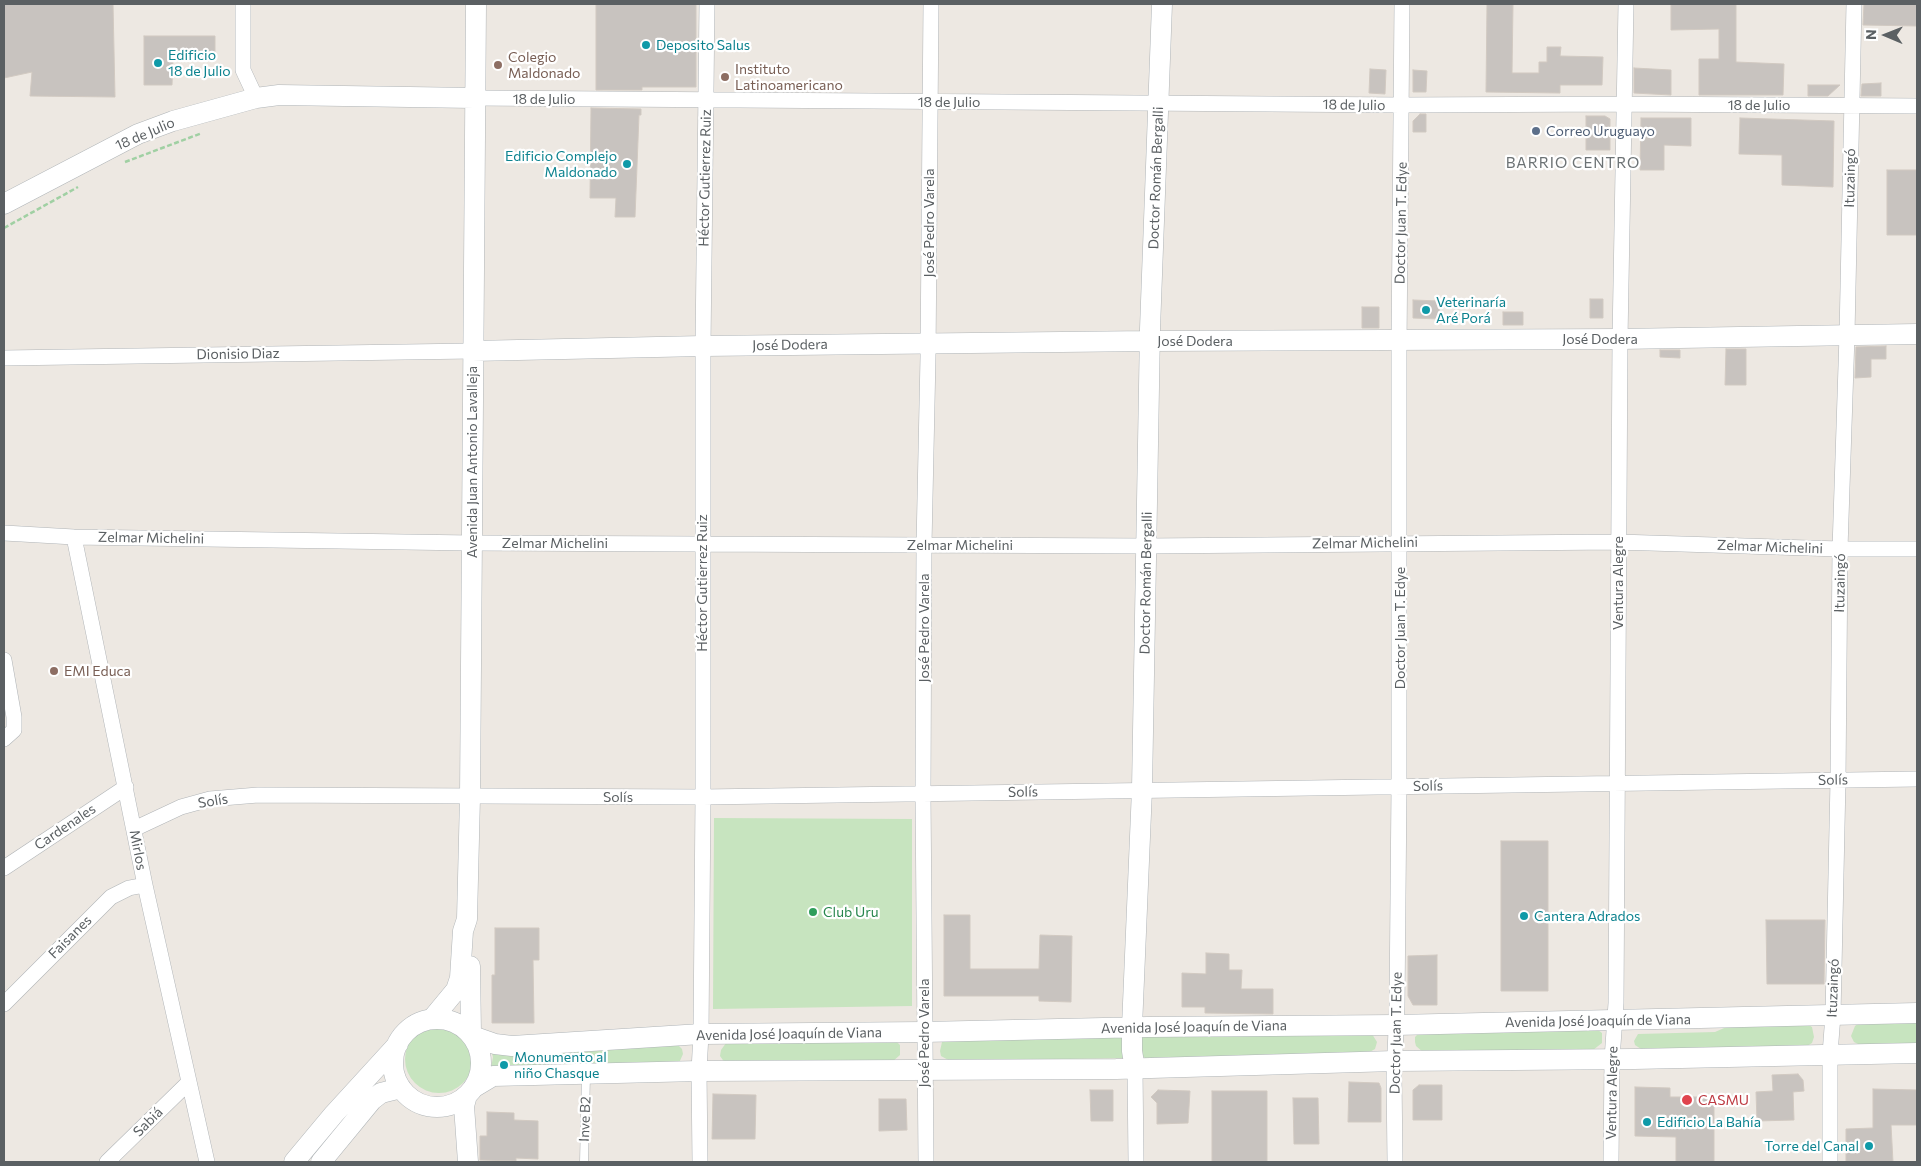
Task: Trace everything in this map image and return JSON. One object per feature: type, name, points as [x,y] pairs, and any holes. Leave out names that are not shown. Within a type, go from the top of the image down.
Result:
[{"type":"street","points":[[243,4],[243,70],[256,98]]},
{"type":"street","name":"Avenida Juan Antonio Lavalleja","points":[[471,1035],[469,1001],[470,931],[467,919],[470,797],[476,4]]},
{"type":"street","name":"Héctor Gutierrez Ruiz","points":[[700,1162],[699,1071],[703,797],[703,346],[708,4]]},
{"type":"street","name":"José Pedro Varela","points":[[926,1162],[923,794],[924,545],[931,4]]},
{"type":"street","name":"Doctor Román Bergalli","points":[[1136,1162],[1135,1068],[1132,1051],[1132,1027],[1142,790],[1150,341],[1162,4]]},
{"type":"street","name":"Doctor Juan T. Edye","points":[[1395,1162],[1399,787],[1399,340],[1402,4]]},
{"type":"street","name":"Ventura Alegre","points":[[1611,1162],[1612,1059],[1616,993],[1620,339],[1626,4]]},
{"type":"street","name":"Ituzaingó","points":[[1830,1162],[1830,1054],[1833,1015],[1838,780],[1840,549],[1847,335],[1854,4]]},
{"type":"street","name":"18 de Julio","points":[[4,204],[138,134],[173,121],[256,98],[279,95],[930,102],[1917,106]]},
{"type":"street","name":"José Dodera","points":[[472,351],[703,346],[1150,341],[1620,339],[1917,334]]},
{"type":"street","name":"Dionisio Diaz","points":[[4,358],[472,351]]},
{"type":"street","name":"Zelmar Michelini","points":[[4,533],[74,537],[471,543],[1147,546],[1618,542],[1840,549],[1917,549]]},
{"type":"street","name":"Mirlos","points":[[74,537],[145,884],[207,1162]]},
{"type":"street","points":[[4,660],[14,716],[14,730],[4,739]]},
{"type":"street","name":"Solís","points":[[134,829],[181,806],[210,799],[258,796],[703,797],[1917,779]]},
{"type":"street","name":"Cardenales","points":[[4,868],[126,787]]},
{"type":"street","name":"Faisanes","points":[[4,1004],[111,897],[129,888],[145,884]]},
{"type":"street","name":"Avenida Juan Antonio Lavalleja","points":[[432,1019],[456,990],[460,978],[463,931],[467,919]]},
{"type":"street","name":"Avenida José Joaquín de Viana","points":[[471,1035],[495,1044],[512,1046],[701,1034],[1396,1025],[1917,1013]]},
{"type":"street","points":[[294,1162],[334,1114],[398,1044],[406,1032],[418,1023],[432,1019],[457,1023],[465,1028],[478,1047],[481,1061],[479,1077],[470,1091],[464,1106],[468,1162]]},
{"type":"street","points":[[398,1044],[394,1066],[401,1088],[410,1098],[422,1104],[436,1107],[458,1102],[470,1091],[493,1076],[699,1071],[1135,1068],[1395,1061],[1917,1053]]},
{"type":"street","name":"Sabiá","points":[[107,1162],[189,1082]]},
{"type":"street","points":[[321,1162],[372,1100],[381,1093],[401,1088]]},
{"type":"street","points":[[436,1107],[447,1115],[454,1126],[460,1162]]},
{"type":"lane","name":"Inve B2","points":[[584,1162],[586,1075]]},
{"type":"path","points":[[119,165],[140,155],[210,130]]},
{"type":"path","points":[[4,228],[79,186]]},
{"type":"green space","name":"Club Uru","points":[[714,818],[912,819],[912,1006],[713,1009]]},
{"type":"green space","points":[[1917,1022],[1917,1045],[1862,1046],[1854,1042],[1851,1036],[1855,1026],[1859,1023]]},
{"type":"green space","points":[[1807,1024],[1812,1027],[1814,1037],[1812,1043],[1807,1046],[1641,1049],[1635,1045],[1634,1041],[1638,1034],[1715,1032],[1731,1025]]},
{"type":"green space","points":[[439,1025],[452,1028],[463,1035],[470,1046],[473,1059],[470,1072],[463,1083],[452,1090],[439,1093],[426,1090],[415,1083],[408,1072],[405,1059],[408,1046],[415,1035],[426,1028]]},
{"type":"green space","points":[[1598,1030],[1602,1033],[1602,1043],[1593,1050],[1424,1053],[1416,1046],[1415,1042],[1415,1037],[1419,1033]]},
{"type":"green space","points":[[1372,1034],[1377,1042],[1375,1049],[1366,1054],[1145,1058],[1141,1055],[1140,1035]]},
{"type":"green space","points":[[1125,1035],[1128,1058],[950,1061],[941,1056],[940,1051],[942,1042],[946,1039]]},
{"type":"green space","points":[[897,1042],[900,1045],[900,1055],[892,1062],[725,1063],[720,1056],[721,1050],[726,1043]]},
{"type":"green space","points":[[678,1045],[682,1049],[683,1054],[679,1063],[491,1068],[493,1057],[491,1050]]},
{"type":"building","points":[[4,4],[113,4],[115,97],[30,96],[32,72],[4,78]]},
{"type":"building","name":"Deposito Salus","points":[[596,4],[696,4],[696,87],[642,87],[642,90],[596,90]]},
{"type":"building","points":[[1487,4],[1513,4],[1512,73],[1539,73],[1539,62],[1547,62],[1547,47],[1561,47],[1560,56],[1603,57],[1602,85],[1560,85],[1560,93],[1486,92]]},
{"type":"building","points":[[1671,4],[1736,4],[1736,62],[1784,64],[1783,95],[1699,95],[1699,59],[1719,59],[1719,29],[1671,30]]},
{"type":"building","points":[[1864,4],[1917,4],[1917,26],[1863,25]]},
{"type":"building","name":"Edificio 18 de Julio","points":[[144,36],[215,36],[215,60],[173,60],[172,85],[144,85]]},
{"type":"building","points":[[1634,68],[1671,70],[1671,95],[1634,93]]},
{"type":"building","points":[[1370,69],[1386,70],[1385,94],[1369,93]]},
{"type":"building","points":[[1413,70],[1427,71],[1426,92],[1413,92]]},
{"type":"building","points":[[1881,83],[1881,96],[1861,96],[1862,84]]},
{"type":"building","points":[[1808,85],[1840,85],[1828,96],[1808,96]]},
{"type":"building","name":"Edificio Complejo Maldonado","points":[[591,108],[641,109],[641,115],[639,115],[635,217],[615,217],[616,198],[590,198]]},
{"type":"building","points":[[1420,114],[1426,114],[1426,132],[1413,132],[1413,121]]},
{"type":"building","points":[[1586,116],[1605,116],[1610,119],[1610,150],[1586,150]]},
{"type":"building","points":[[1641,118],[1691,118],[1691,146],[1664,145],[1664,170],[1640,170]]},
{"type":"building","points":[[1740,118],[1834,121],[1833,187],[1782,185],[1782,155],[1739,154]]},
{"type":"building","points":[[1887,170],[1917,170],[1917,235],[1887,235]]},
{"type":"building","points":[[1590,299],[1603,299],[1603,318],[1590,318]]},
{"type":"building","name":"Veterinaría Aré Porá","points":[[1413,300],[1440,301],[1439,319],[1413,318]]},
{"type":"building","points":[[1362,307],[1379,307],[1379,328],[1362,328]]},
{"type":"building","points":[[1503,312],[1523,312],[1523,325],[1503,325]]},
{"type":"building","points":[[1886,346],[1886,359],[1871,359],[1871,377],[1855,378],[1856,347]]},
{"type":"building","points":[[1726,349],[1746,349],[1746,385],[1725,385]]},
{"type":"building","points":[[1660,350],[1680,350],[1680,358],[1660,357]]},
{"type":"building","name":"Cantera Adrados","points":[[1501,841],[1548,841],[1548,991],[1501,991]]},
{"type":"building","points":[[944,915],[970,915],[970,969],[1039,969],[1040,935],[1072,936],[1071,1002],[1039,1001],[1039,996],[944,996]]},
{"type":"building","points":[[1766,920],[1825,920],[1824,984],[1767,984]]},
{"type":"building","points":[[495,928],[539,928],[539,960],[533,960],[534,1023],[492,1023],[492,975],[495,975]]},
{"type":"building","points":[[1206,953],[1229,954],[1229,970],[1242,970],[1241,989],[1273,989],[1273,1014],[1205,1013],[1205,1007],[1182,1007],[1182,973],[1206,974]]},
{"type":"building","points":[[1437,955],[1437,1005],[1413,1005],[1408,996],[1408,956]]},
{"type":"building","points":[[1798,1074],[1803,1080],[1804,1091],[1793,1092],[1794,1120],[1757,1121],[1756,1092],[1773,1091],[1772,1075]]},
{"type":"building","points":[[1349,1082],[1379,1083],[1381,1088],[1381,1122],[1348,1122]]},
{"type":"building","points":[[1419,1085],[1442,1085],[1442,1120],[1413,1120],[1413,1090]]},
{"type":"building","points":[[1635,1087],[1670,1088],[1670,1097],[1714,1097],[1714,1162],[1676,1162],[1676,1137],[1635,1136]]},
{"type":"building","points":[[1873,1089],[1917,1090],[1917,1125],[1891,1125],[1893,1162],[1846,1162],[1846,1129],[1873,1128]]},
{"type":"building","points":[[1090,1090],[1113,1090],[1113,1121],[1091,1121]]},
{"type":"building","points":[[1158,1090],[1190,1091],[1188,1123],[1157,1124],[1157,1103],[1151,1097]]},
{"type":"building","points":[[1212,1091],[1267,1091],[1267,1162],[1212,1162]]},
{"type":"building","points":[[713,1094],[756,1095],[755,1139],[712,1139]]},
{"type":"building","points":[[1293,1098],[1318,1098],[1319,1144],[1294,1144]]},
{"type":"building","points":[[879,1099],[906,1099],[907,1130],[879,1131]]},
{"type":"building","points":[[487,1112],[514,1113],[514,1120],[538,1121],[538,1159],[516,1158],[516,1161],[480,1160],[480,1136],[487,1136]]},
{"type":"place","name":"Deposito Salus","points":[[646,45]]},
{"type":"place","name":"Edificio 18 de Julio","points":[[158,63]]},
{"type":"place","name":"Colegio Maldonado","points":[[498,65]]},
{"type":"place","name":"Instituto Latinoamericano","points":[[725,77]]},
{"type":"place","name":"Correo Uruguayo","points":[[1536,131]]},
{"type":"place","name":"Edificio Complejo Maldonado","points":[[627,164]]},
{"type":"place","name":"Veterinaría Aré Porá","points":[[1426,310]]},
{"type":"place","name":"EMI Educa","points":[[54,671]]},
{"type":"place","name":"Club Uru","points":[[813,912]]},
{"type":"place","name":"Cantera Adrados","points":[[1524,916]]},
{"type":"place","name":"Monumento al niño Chasque","points":[[504,1065]]},
{"type":"place","name":"CASMU","points":[[1687,1100]]},
{"type":"place","name":"Edificio La Bahía","points":[[1647,1122]]},
{"type":"place","name":"Torre del Canal","points":[[1869,1146]]},
{"type":"district","name":"BARRIO CENTRO","points":[[1573,163]]}]
